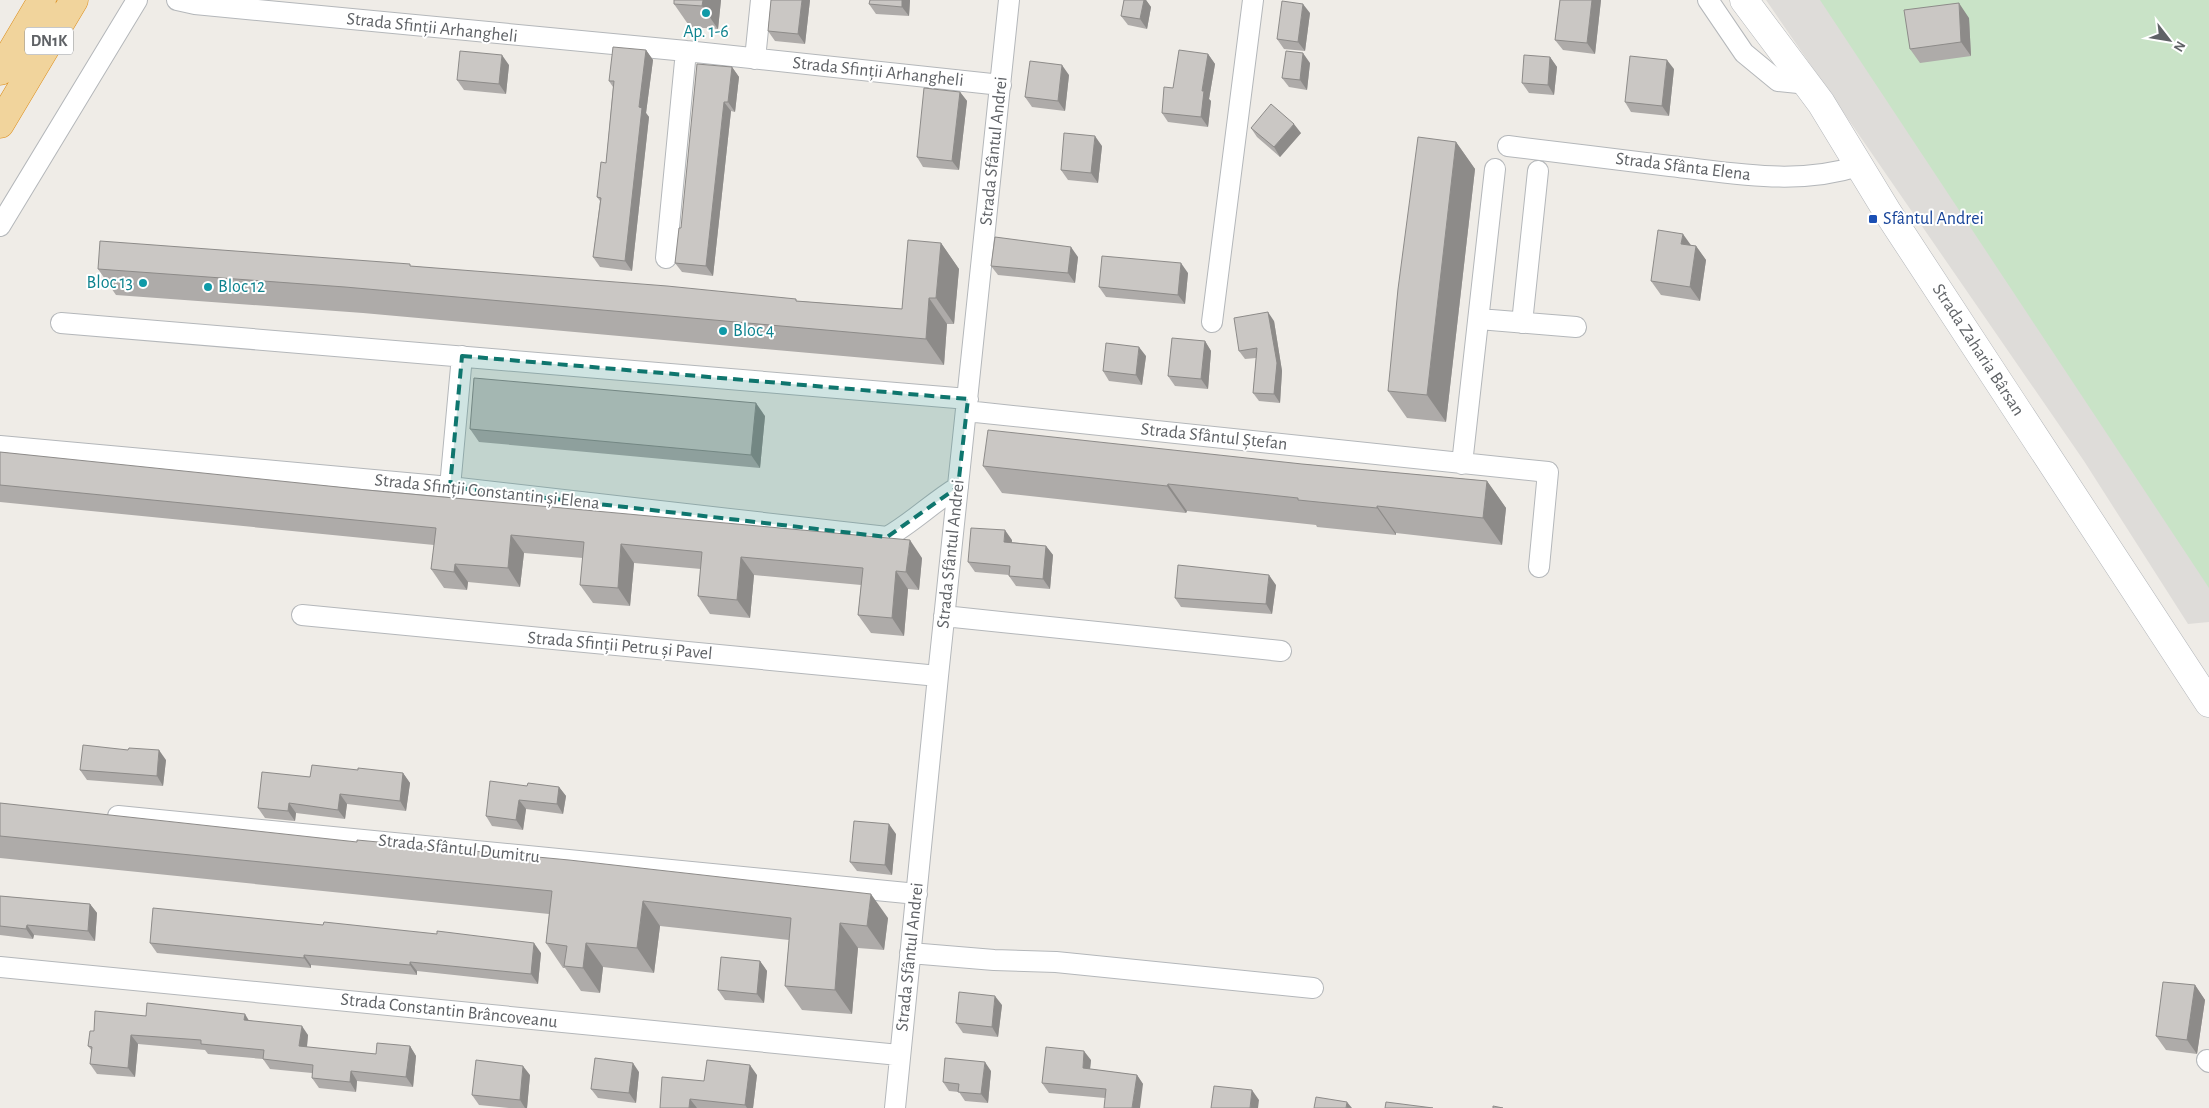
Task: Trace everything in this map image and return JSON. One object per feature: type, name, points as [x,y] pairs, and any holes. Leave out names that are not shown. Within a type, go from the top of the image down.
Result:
[{"type":"highway","name":"DN1K","points":[[0,71],[42,0]]},
{"type":"highway","name":"DN1K","points":[[0,124],[74,0]]},
{"type":"main road","name":"Strada Zaharia Bârsan","points":[[1744,0],[1821,102],[1858,166],[2209,703]]},
{"type":"street","points":[[0,226],[137,0]]},
{"type":"street","name":"Strada Sfinții Arhangheli","points":[[178,0],[195,4],[1001,85]]},
{"type":"street","points":[[755,59],[761,0]]},
{"type":"street","name":"Strada Sfântul Andrei","points":[[895,1108],[944,616],[1009,0]]},
{"type":"street","points":[[1212,322],[1253,0]]},
{"type":"street","points":[[1708,0],[1744,53],[1778,81],[1808,84]]},
{"type":"street","points":[[666,258],[686,52]]},
{"type":"street","name":"Strada Sfânta Elena","points":[[1508,146],[1756,176],[1799,178],[1836,173],[1858,166]]},
{"type":"street","points":[[1462,464],[1495,169]]},
{"type":"street","points":[[1522,323],[1538,171]]},
{"type":"street","points":[[1479,320],[1576,327]]},
{"type":"street","points":[[61,322],[462,356],[967,405]]},
{"type":"street","points":[[450,487],[462,356]]},
{"type":"street","name":"Strada Sfântul Ștefan","points":[[967,405],[1462,464],[1548,472],[1538,567]]},
{"type":"street","name":"Strada Sfinții Constantin și Elena","points":[[0,446],[450,487],[887,537],[907,526],[935,501],[958,487]]},
{"type":"street","name":"Strada Sfinții Petru și Pavel","points":[[302,616],[938,676]]},
{"type":"street","points":[[944,616],[1281,651]]},
{"type":"street","name":"Strada Sfântul Dumitru","points":[[99,814],[917,894]]},
{"type":"street","points":[[910,953],[994,960],[1056,962],[1313,988]]},
{"type":"street","name":"Strada Constantin Brâncoveanu","points":[[0,967],[899,1055]]},
{"type":"highlighted area","points":[[462,356],[968,399],[958,487],[887,537],[450,487]]},
{"type":"shaded area","points":[[1766,0],[2209,0],[2209,622],[2188,624],[2084,461]]},
{"type":"green space","points":[[1820,0],[2209,0],[2209,588]]},
{"type":"building","points":[[674,0],[703,0],[702,6],[674,4]]},
{"type":"building","points":[[771,0],[802,0],[798,34],[768,31]]},
{"type":"building","points":[[870,0],[902,0],[902,7],[869,4]]},
{"type":"building","points":[[1124,0],[1144,0],[1140,19],[1121,16]]},
{"type":"building","points":[[1560,0],[1592,0],[1587,43],[1555,40]]},
{"type":"building","points":[[1282,1],[1303,4],[1298,42],[1277,39]]},
{"type":"building","points":[[1959,3],[1961,42],[1910,49],[1904,10]]},
{"type":"building","points":[[613,47],[646,50],[639,107],[642,108],[625,261],[593,257],[601,198],[597,197],[601,162],[606,163],[614,81],[609,81]]},
{"type":"building","points":[[1179,50],[1208,54],[1202,91],[1204,91],[1201,117],[1162,113],[1164,87],[1173,88]]},
{"type":"building","points":[[460,51],[502,55],[499,84],[457,80]]},
{"type":"building","points":[[1286,51],[1303,53],[1300,80],[1282,78]]},
{"type":"building","points":[[1524,55],[1550,57],[1548,85],[1522,83]]},
{"type":"building","points":[[1630,56],[1667,60],[1662,106],[1625,102]]},
{"type":"building","points":[[1030,61],[1062,65],[1058,101],[1025,97]]},
{"type":"building","points":[[697,64],[732,67],[728,102],[724,102],[706,266],[675,263],[679,228],[681,228]]},
{"type":"building","points":[[924,88],[960,92],[952,161],[917,157]]},
{"type":"building","points":[[1271,104],[1294,124],[1274,147],[1251,128]]},
{"type":"building","points":[[1064,133],[1095,136],[1091,173],[1061,170]]},
{"type":"building","points":[[1418,137],[1456,142],[1427,395],[1388,391],[1398,289]]},
{"type":"building","points":[[1658,230],[1683,234],[1681,244],[1696,246],[1690,287],[1651,281]]},
{"type":"building","points":[[995,237],[1071,247],[1068,273],[991,266]]},
{"type":"building","points":[[908,240],[941,243],[936,298],[929,298],[926,339],[345,287],[98,269],[100,241],[410,264],[410,266],[667,286],[796,299],[796,301],[902,309]]},
{"type":"building","points":[[1102,256],[1181,263],[1178,295],[1099,287]]},
{"type":"building","points":[[1268,312],[1277,363],[1274,394],[1253,393],[1257,348],[1239,351],[1234,318]]},
{"type":"building","points":[[1172,338],[1205,341],[1201,379],[1168,376]]},
{"type":"building","points":[[1106,343],[1139,347],[1136,375],[1103,371]]},
{"type":"building","points":[[474,378],[756,403],[751,455],[470,429]]},
{"type":"building","points":[[988,430],[1302,464],[1487,481],[1483,518],[983,466]]},
{"type":"building","points":[[0,452],[367,490],[910,540],[906,572],[896,571],[892,618],[858,615],[863,568],[741,557],[737,600],[698,596],[702,552],[621,544],[618,588],[580,585],[584,542],[511,535],[508,568],[455,564],[454,572],[431,569],[436,528],[0,485]]},
{"type":"building","points":[[971,528],[1005,530],[1004,542],[1046,546],[1043,579],[1009,576],[1010,566],[968,562]]},
{"type":"building","points":[[1178,565],[1269,575],[1266,604],[1175,598]]},
{"type":"building","points":[[83,745],[128,750],[129,748],[159,750],[157,776],[80,770]]},
{"type":"building","points":[[312,765],[403,773],[400,801],[340,794],[338,810],[289,803],[288,811],[258,808],[262,772],[310,777]]},
{"type":"building","points":[[490,781],[527,786],[528,783],[559,787],[557,804],[519,800],[516,820],[486,816]]},
{"type":"building","points":[[0,803],[357,842],[357,840],[569,860],[871,894],[867,926],[840,923],[835,990],[785,986],[791,918],[643,901],[637,948],[586,943],[583,968],[564,966],[567,946],[546,943],[552,891],[0,836]]},
{"type":"building","points":[[854,821],[889,824],[885,865],[850,862]]},
{"type":"building","points":[[0,896],[90,904],[88,931],[27,925],[26,929],[0,926]]},
{"type":"building","points":[[153,908],[323,925],[324,922],[437,934],[437,931],[534,943],[531,974],[410,962],[410,965],[304,955],[304,958],[150,943]]},
{"type":"building","points":[[721,957],[760,961],[757,994],[718,990]]},
{"type":"building","points":[[2163,982],[2195,985],[2187,1040],[2156,1036]]},
{"type":"building","points":[[959,992],[995,996],[992,1027],[956,1023]]},
{"type":"building","points":[[147,1003],[245,1014],[244,1020],[302,1026],[299,1046],[376,1054],[377,1043],[410,1046],[406,1077],[351,1071],[350,1082],[312,1078],[313,1065],[263,1059],[264,1050],[201,1044],[201,1040],[131,1035],[128,1068],[90,1064],[92,1047],[88,1046],[90,1031],[94,1031],[95,1011],[146,1016]]},
{"type":"building","points":[[1046,1047],[1084,1051],[1083,1068],[1137,1075],[1132,1108],[1104,1108],[1106,1089],[1042,1083]]},
{"type":"building","points":[[595,1058],[633,1063],[629,1093],[591,1089]]},
{"type":"building","points":[[945,1058],[985,1062],[981,1094],[958,1092],[959,1084],[943,1082]]},
{"type":"building","points":[[476,1060],[523,1066],[520,1100],[472,1095]]},
{"type":"building","points":[[707,1060],[750,1065],[745,1105],[690,1099],[689,1108],[660,1108],[662,1077],[704,1081]]},
{"type":"building","points":[[1214,1086],[1252,1090],[1250,1108],[1211,1108]]},
{"type":"building","points":[[1316,1097],[1347,1102],[1346,1108],[1314,1108]]},
{"type":"building","points":[[1386,1102],[1433,1108],[1385,1108]]},
{"type":"place","name":"Ap. 1-6","points":[[706,13]]},
{"type":"place","name":"Sfântul Andrei","points":[[1873,219]]},
{"type":"place","name":"Bloc 13","points":[[143,283]]},
{"type":"place","name":"Bloc 12","points":[[208,287]]},
{"type":"place","name":"Bloc 4","points":[[723,331]]}]
